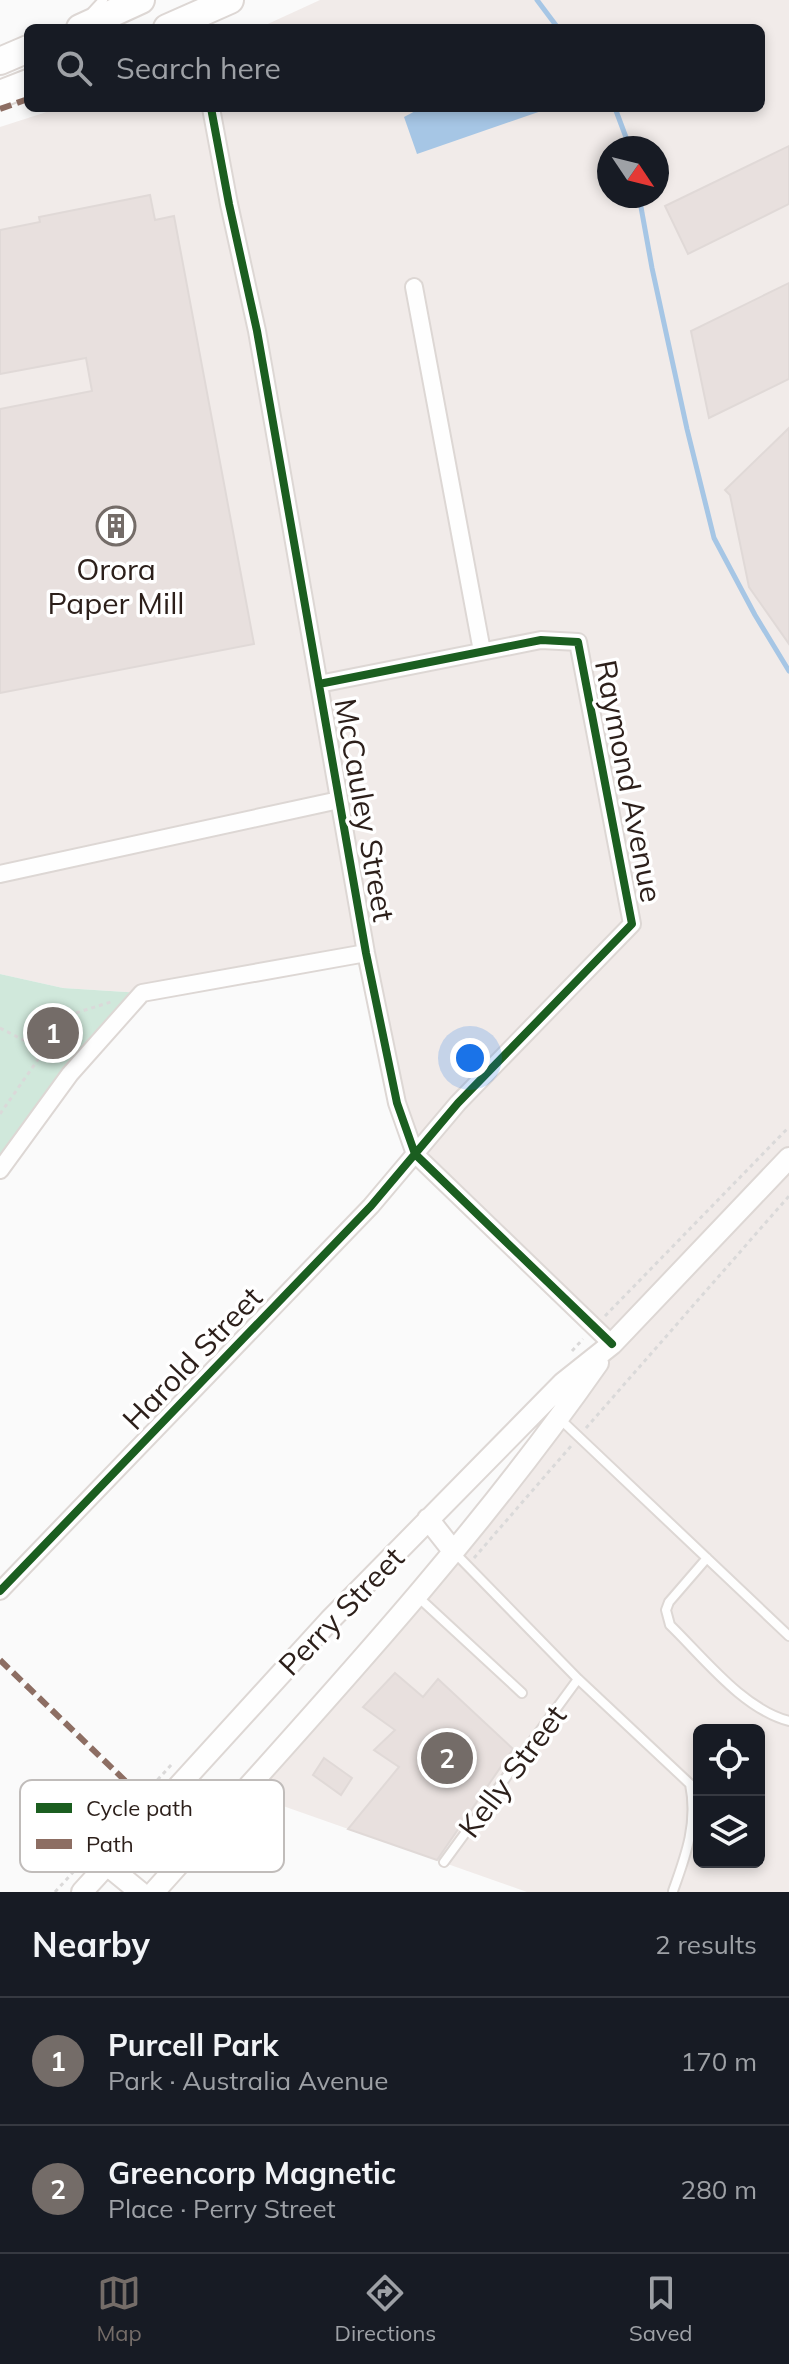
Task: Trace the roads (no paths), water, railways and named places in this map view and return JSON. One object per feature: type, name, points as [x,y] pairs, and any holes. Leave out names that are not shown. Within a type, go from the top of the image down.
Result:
[{"type":"main road","points":[[88,24],[141,0]]},
{"type":"main road","points":[[182,19],[230,0]]},
{"type":"main road","points":[[0,61],[24,51]]},
{"type":"main road","points":[[0,94],[24,85]]},
{"type":"street","name":"McCauley Street","points":[[212,112],[257,331],[366,953],[397,1103],[415,1154],[612,1344]]},
{"type":"street","points":[[414,287],[482,651]]},
{"type":"street","name":"Raymond Avenue","points":[[319,684],[541,640],[578,642],[632,924],[458,1103],[415,1154]]},
{"type":"street","points":[[0,874],[339,800]]},
{"type":"street","points":[[0,1170],[70,1074],[142,993],[366,953]]},
{"type":"street","name":"Harold Street","points":[[0,1591],[360,1218],[415,1154]]},
{"type":"street","name":"Perry Street","points":[[184,1780],[330,1620],[428,1519],[563,1383],[612,1344],[789,1158]]},
{"type":"street","name":"Perry Street","points":[[253,1780],[416,1595],[461,1559],[612,1344]]},
{"type":"street","points":[[428,1519],[461,1559]]},
{"type":"street","name":"Perry Street","points":[[82,1892],[101,1872]]},
{"type":"street","points":[[116,1872],[140,1892]]},
{"type":"street","name":"Perry Street","points":[[154,1892],[172,1872]]},
{"type":"lane","points":[[82,24],[103,0]]},
{"type":"lane","points":[[559,1419],[789,1636]]},
{"type":"lane","points":[[707,1558],[669,1602],[666,1610],[670,1625],[751,1704],[789,1721]]},
{"type":"lane","name":"Kelly Street","points":[[461,1559],[578,1679],[690,1784],[694,1803],[693,1830],[673,1891]]},
{"type":"lane","points":[[416,1595],[522,1693]]},
{"type":"lane","name":"Kelly Street","points":[[444,1862],[578,1679]]},
{"type":"water","points":[[413,112],[538,112],[417,154],[404,117]]},
{"type":"waterway","points":[[537,0],[555,24]]},
{"type":"waterway","points":[[616,112],[626,136]]},
{"type":"waterway","points":[[641,208],[687,429],[714,538],[789,671]]},
{"type":"place","name":"Orora Paper Mill","points":[[116,526]]},
{"type":"place","name":"Purcell Park","points":[[53,1033]]},
{"type":"place","name":"Greencorp Magnetic","points":[[447,1758]]}]
